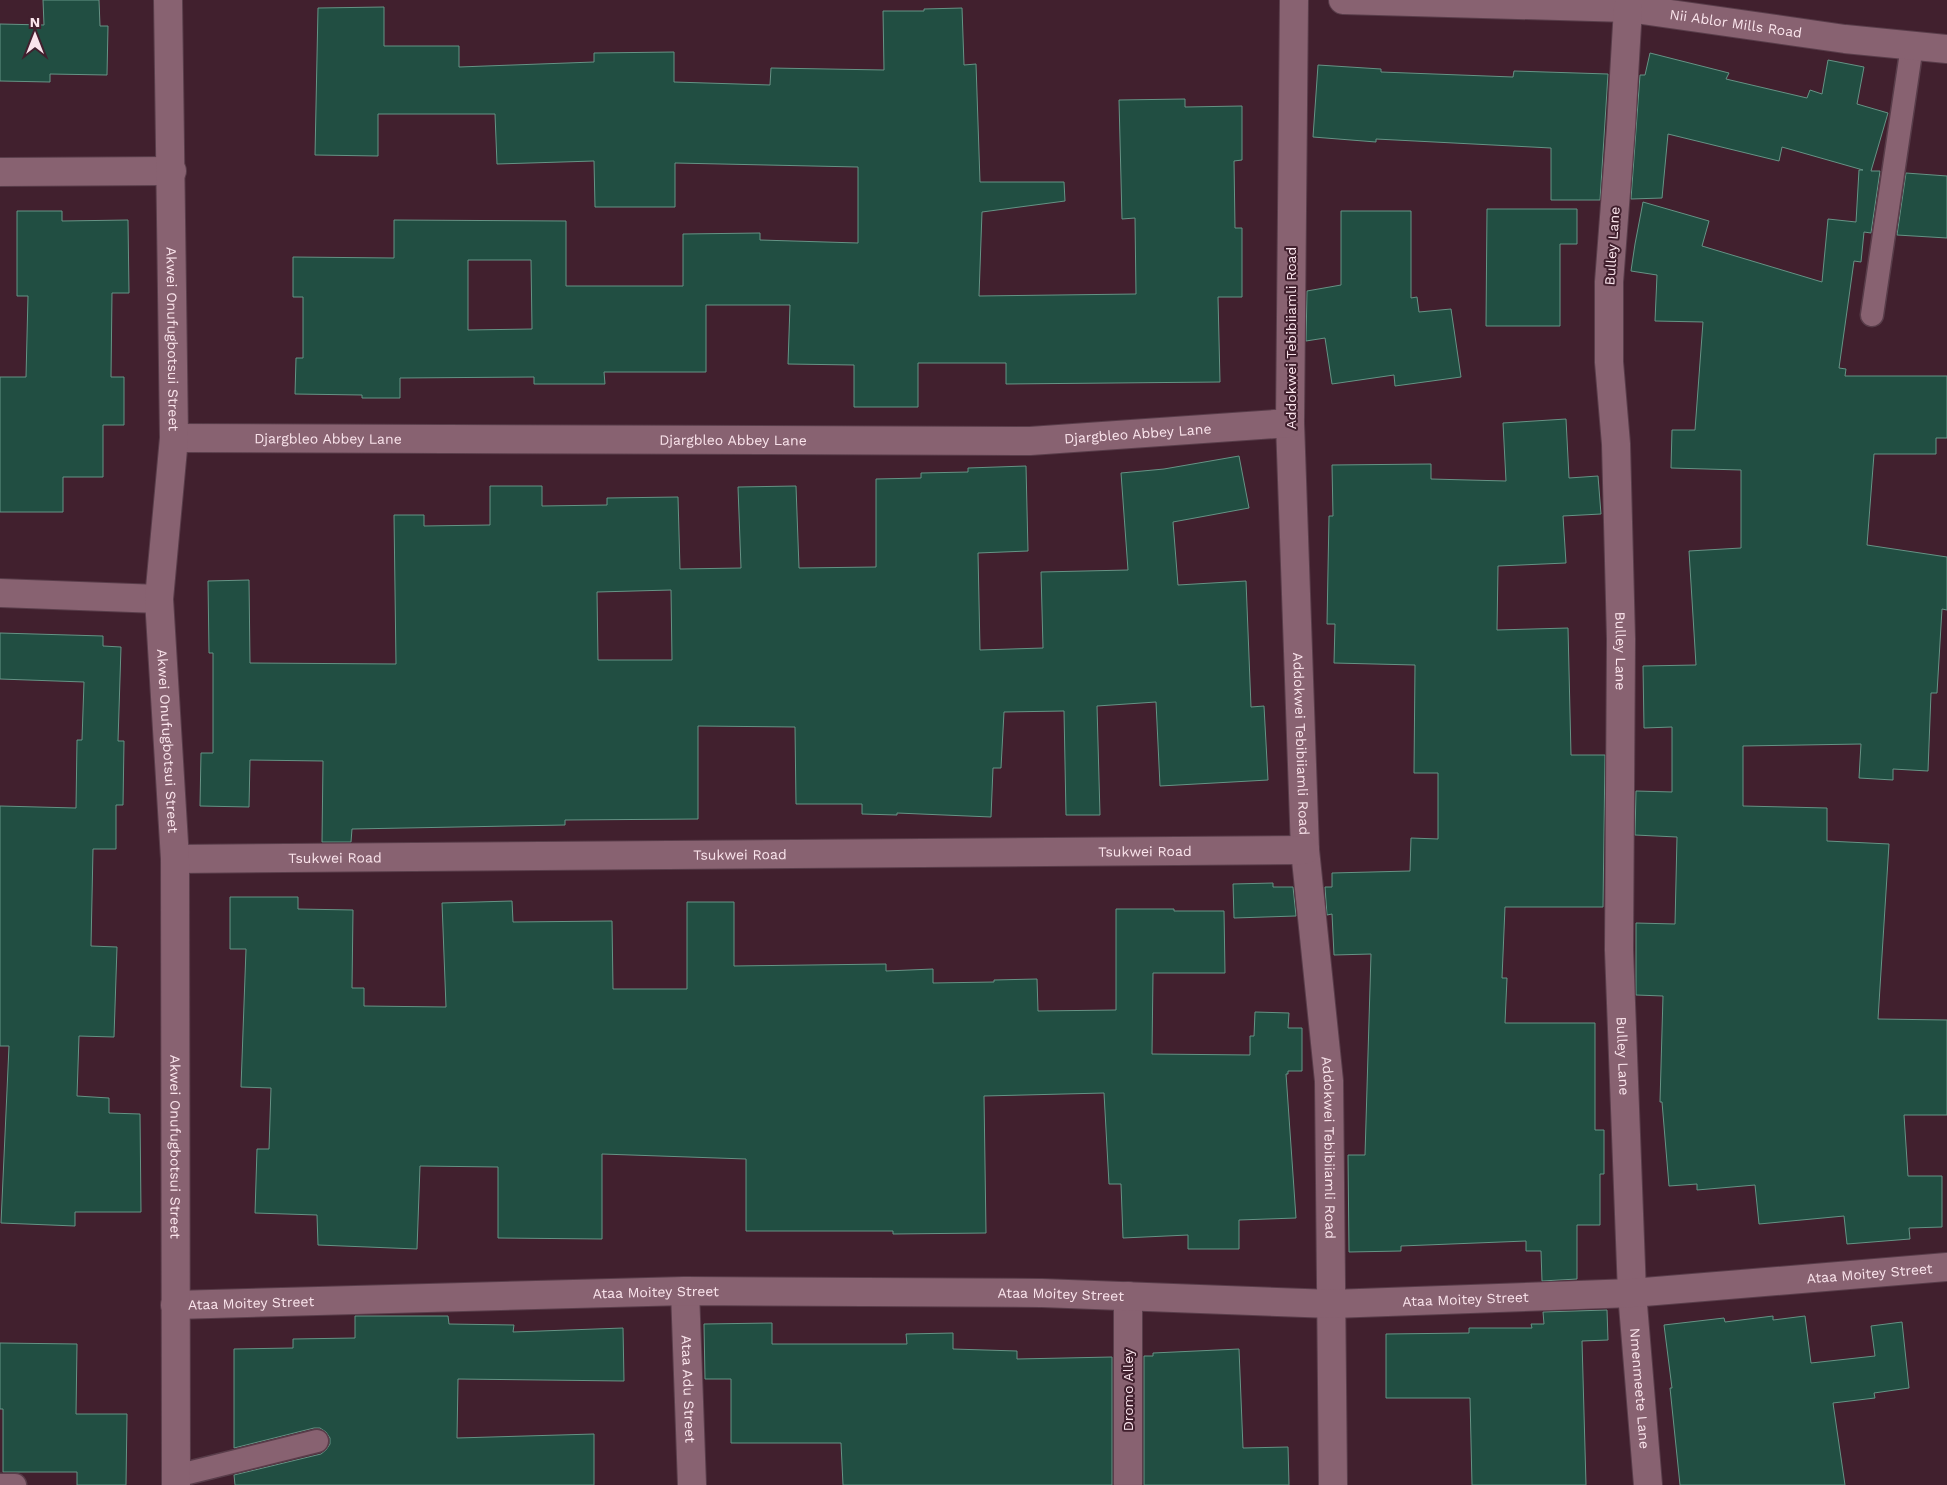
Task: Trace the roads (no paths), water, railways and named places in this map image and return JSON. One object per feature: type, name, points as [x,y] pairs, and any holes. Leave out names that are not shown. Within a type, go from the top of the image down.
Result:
[{"type":"street","name":"Akwei Onufugbotsui Street","points":[[168,0],[172,171],[174,438],[159,599],[175,859],[176,1480]]},
{"type":"street","name":"Addokwei Tebibiiamli Road","points":[[1294,0],[1290,423],[1305,850],[1329,1081],[1332,1485]]},
{"type":"street","name":"Nii Ablor Mills Road","points":[[1343,0],[1697,9],[1845,39],[1947,49]]},
{"type":"street","name":"Bulley Lane","points":[[1628,8],[1609,282],[1609,362],[1616,444],[1621,639],[1619,950],[1632,1293]]},
{"type":"street","points":[[0,172],[172,171]]},
{"type":"street","name":"Djargbleo Abbey Lane","points":[[174,438],[1030,441],[1290,423]]},
{"type":"street","points":[[0,593],[159,599]]},
{"type":"street","name":"Tsukwei Road","points":[[175,859],[1305,850]]},
{"type":"street","name":"Ataa Moitey Street","points":[[175,1306],[685,1291],[1032,1293],[1332,1304],[1632,1293],[1947,1267]]},
{"type":"street","name":"Ataa Adu Street","points":[[685,1291],[692,1485]]},
{"type":"street","name":"Nmenmeete Lane","points":[[1632,1293],[1648,1485]]},
{"type":"street","name":"Dromo Alley","points":[[1128,1296],[1128,1485]]},
{"type":"lane","points":[[1872,315],[1912,46]]},
{"type":"lane","points":[[176,1480],[317,1441]]},
{"type":"lane","points":[[0,1484],[15,1485]]}]
